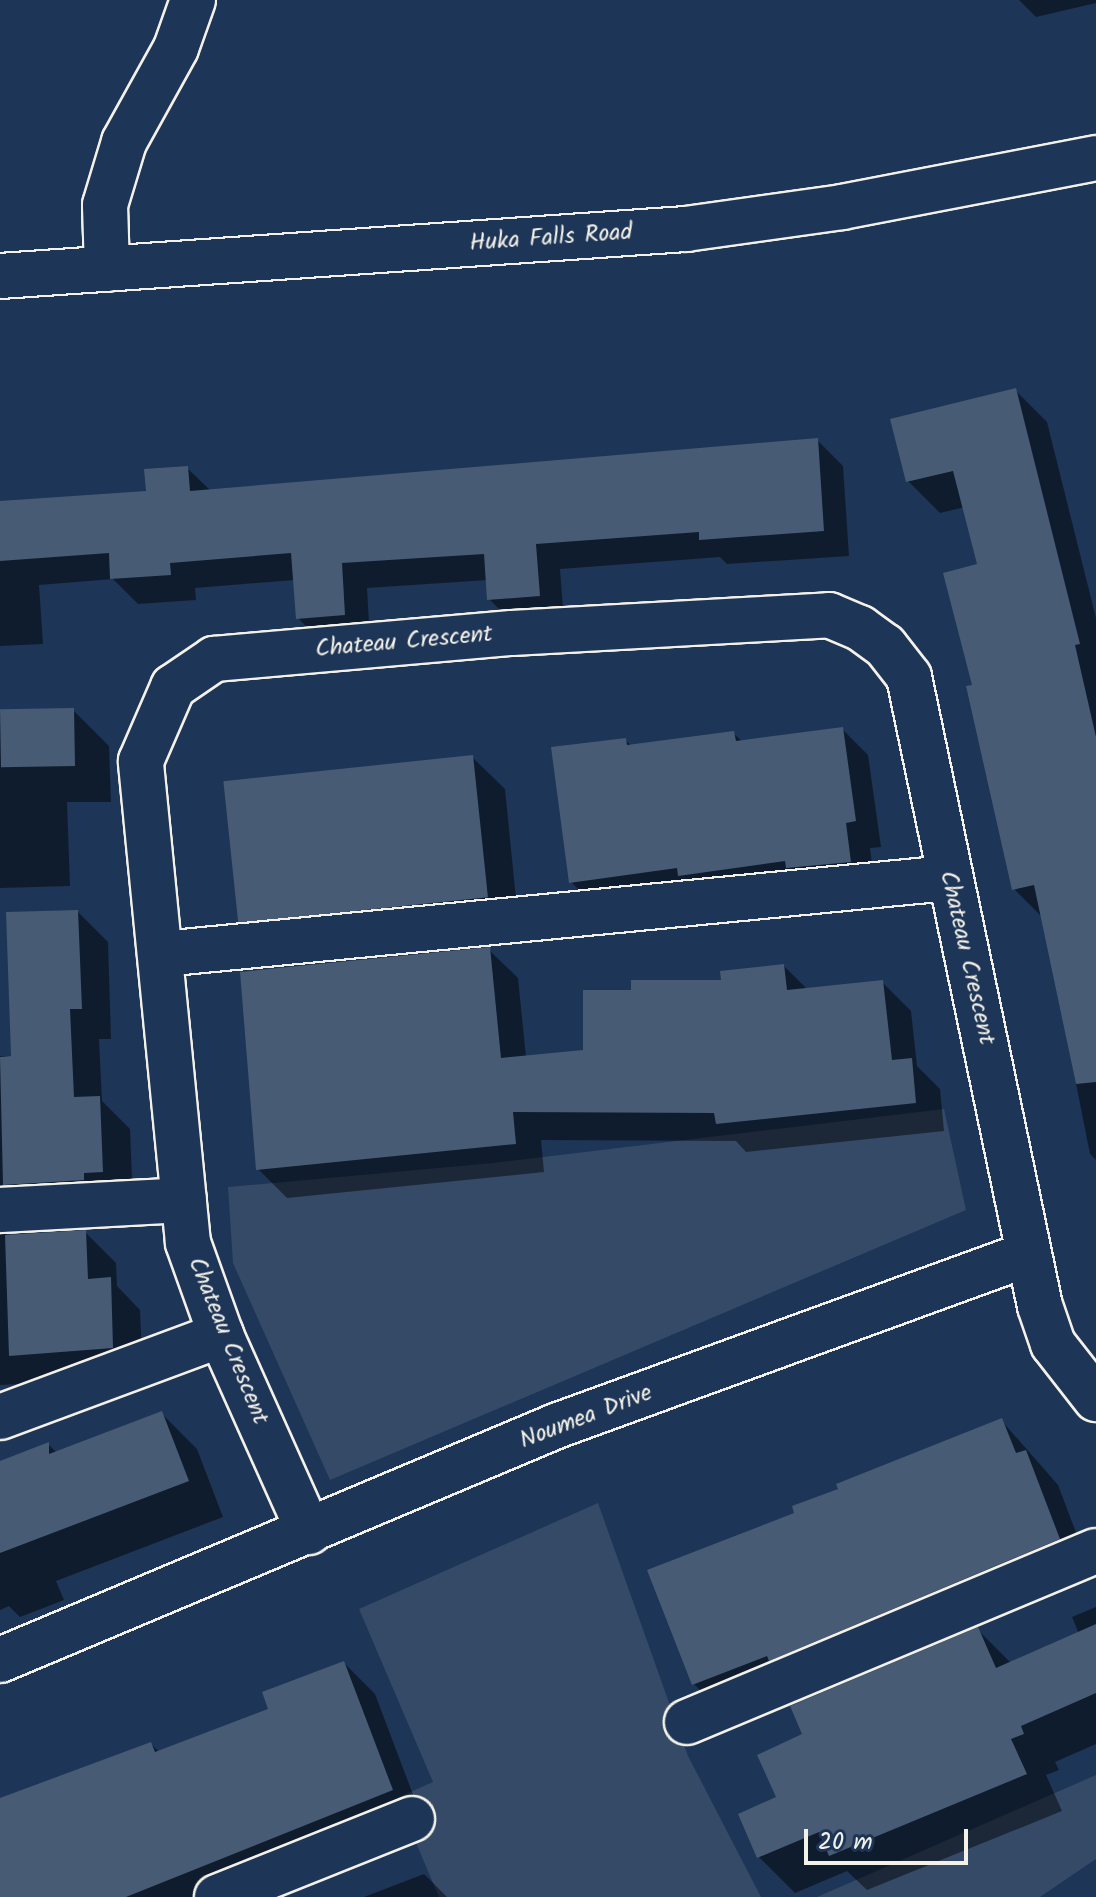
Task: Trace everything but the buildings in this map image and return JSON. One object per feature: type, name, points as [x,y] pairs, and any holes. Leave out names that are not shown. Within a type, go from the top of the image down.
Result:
[{"type":"street","points":[[107,269],[105,205],[124,142],[176,48],[193,0]]},
{"type":"street","name":"Huka Falls Road","points":[[0,276],[686,229],[842,207],[1096,158]]},
{"type":"street","name":"Chateau Crescent","points":[[309,1532],[221,1335],[188,1243],[141,761],[173,687],[214,659],[512,633],[829,615],[885,646],[909,677],[948,878],[1006,1125],[1028,1254]]},
{"type":"street","points":[[162,954],[948,878]]},
{"type":"street","points":[[0,1210],[184,1200]]},
{"type":"street","points":[[1028,1254],[1053,1344],[1096,1399]]},
{"type":"street","name":"Noumea Drive","points":[[0,1660],[556,1426],[1028,1254]]},
{"type":"street","points":[[0,1417],[221,1335]]},
{"type":"street","points":[[687,1722],[1096,1551]]},
{"type":"street","points":[[217,1897],[412,1819]]},
{"type":"shaded area","points":[[944,1109],[966,1210],[330,1480],[233,1263],[228,1187],[493,1163]]},
{"type":"shaded area","points":[[598,1503],[688,1756],[761,1897],[439,1897],[397,1798],[433,1782],[359,1609]]},
{"type":"shaded area","points":[[1096,1775],[1096,1859],[1040,1897],[817,1897]]}]
